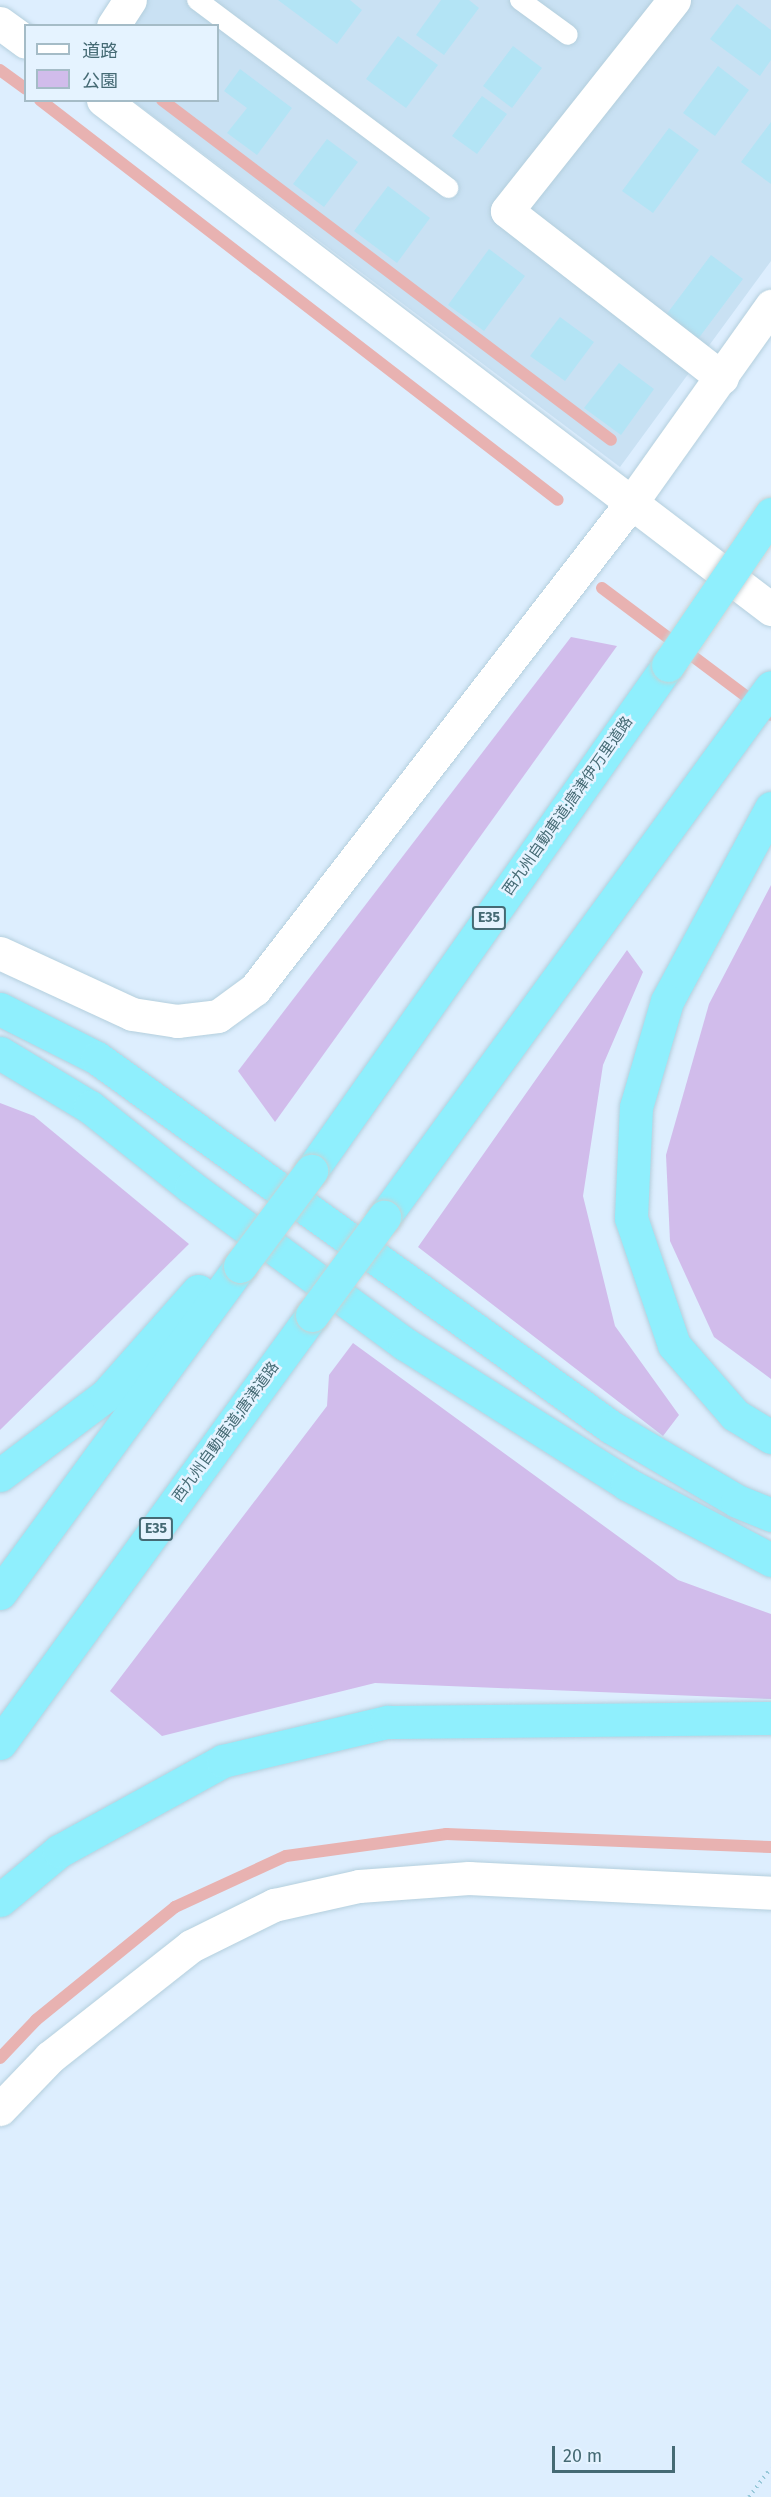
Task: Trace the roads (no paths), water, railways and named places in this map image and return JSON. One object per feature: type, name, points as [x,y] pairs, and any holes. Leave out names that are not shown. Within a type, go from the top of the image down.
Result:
[{"type":"highway","name":"西九州自動車道;唐津伊万里道路","points":[[236,1259],[280,1214],[311,1171],[668,665],[771,514]]},
{"type":"highway","name":"西九州自動車道;唐津道路","points":[[0,1743],[347,1266],[748,723],[771,687]]},
{"type":"highway","points":[[771,808],[667,1001],[636,1107],[631,1218],[674,1345],[735,1415],[771,1437]]},
{"type":"highway","points":[[0,1009],[97,1058],[611,1427],[737,1501],[771,1515]]},
{"type":"highway","points":[[0,1053],[90,1107],[191,1187],[405,1344],[627,1484],[771,1560]]},
{"type":"highway","points":[[0,1475],[106,1395],[236,1259],[311,1171]]},
{"type":"highway","name":"E35","points":[[0,1593],[236,1259]]},
{"type":"highway","points":[[0,1900],[59,1851],[224,1761],[247,1755],[387,1722],[771,1718]]},
{"type":"street","points":[[114,24],[130,0]]},
{"type":"street","points":[[674,0],[507,211],[722,378]]},
{"type":"street","points":[[0,23],[24,41]]},
{"type":"street","points":[[107,102],[771,609]]},
{"type":"street","points":[[0,953],[132,1014],[177,1021],[218,1016],[255,989],[631,503],[771,306]]},
{"type":"street","points":[[0,2109],[50,2056],[191,1946],[274,1905],[359,1886],[469,1878],[771,1893]]},
{"type":"lane","points":[[197,0],[448,188]]},
{"type":"lane","points":[[520,0],[568,35]]},
{"type":"waterway","points":[[0,70],[24,88]]},
{"type":"waterway","points":[[43,102],[558,500]]},
{"type":"waterway","points":[[165,102],[611,440]]},
{"type":"waterway","points":[[602,588],[771,715]]},
{"type":"waterway","points":[[0,2058],[36,2020],[175,1907],[286,1856],[446,1834],[771,1847]]}]
